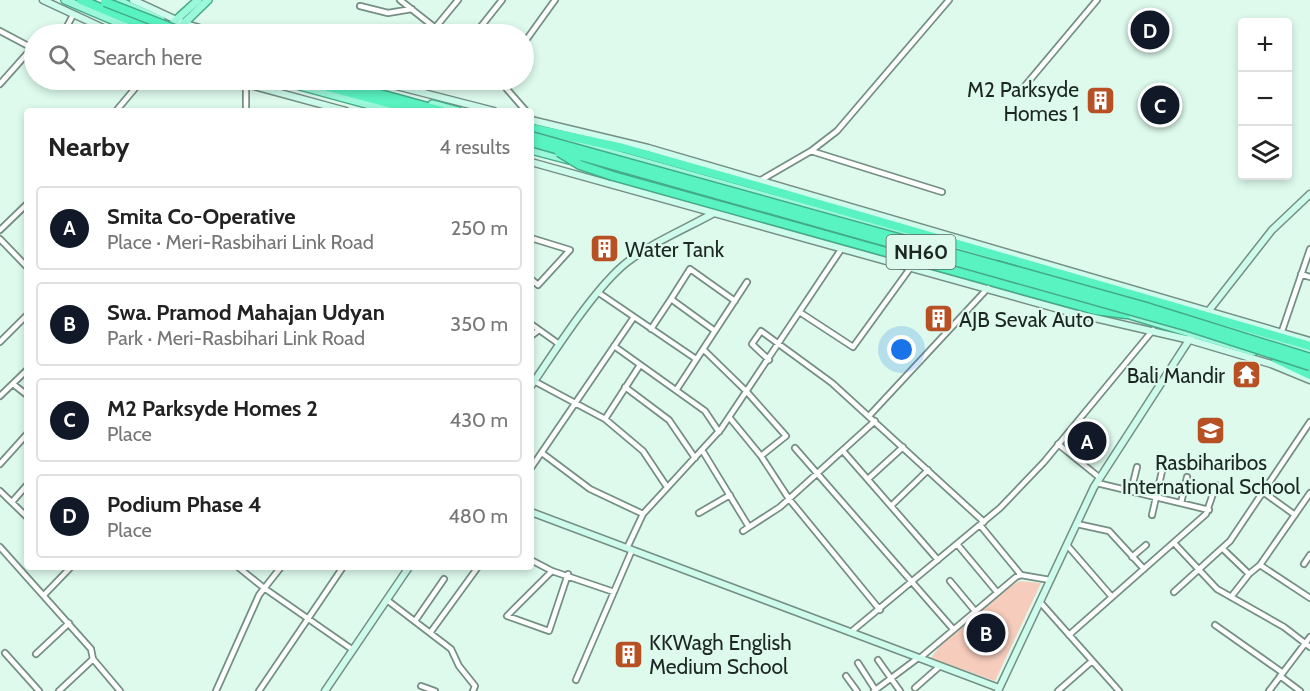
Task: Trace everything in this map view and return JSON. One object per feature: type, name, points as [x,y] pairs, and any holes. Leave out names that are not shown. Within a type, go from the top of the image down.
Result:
[{"type":"highway","points":[[81,0],[103,4],[159,24]]},
{"type":"highway","points":[[103,4],[144,24]]},
{"type":"highway","points":[[339,90],[407,108]]},
{"type":"highway","points":[[365,90],[431,108]]},
{"type":"highway","points":[[534,124],[1310,346]]},
{"type":"highway","name":"NH60","points":[[534,137],[1143,306],[1310,355]]},
{"type":"highway","name":"NH60","points":[[534,143],[1189,327],[1310,368]]},
{"type":"highway","points":[[550,147],[580,165],[613,176],[1095,310],[1126,314]]},
{"type":"highway","points":[[1276,359],[1310,375]]},
{"type":"main road","points":[[65,0],[121,24]]},
{"type":"main road","points":[[117,0],[177,24]]},
{"type":"main road","points":[[177,24],[198,0]]},
{"type":"main road","points":[[177,24],[208,0]]},
{"type":"main road","points":[[315,90],[381,108]]},
{"type":"main road","points":[[379,90],[447,108]]},
{"type":"main road","points":[[534,124],[1205,315],[1310,355]]},
{"type":"main road","points":[[534,151],[1126,314],[1192,336],[1310,368]]},
{"type":"street","points":[[43,0],[93,24]]},
{"type":"street","points":[[133,0],[177,24]]},
{"type":"street","points":[[400,0],[407,2],[430,24]]},
{"type":"street","points":[[438,24],[459,0]]},
{"type":"street","points":[[483,24],[502,0]]},
{"type":"street","points":[[534,29],[553,2],[547,0]]},
{"type":"street","points":[[761,180],[811,151],[837,131],[949,0]]},
{"type":"street","points":[[1019,93],[1097,0]]},
{"type":"street","points":[[360,6],[388,13],[412,9]]},
{"type":"street","points":[[68,24],[73,15]]},
{"type":"street","points":[[0,31],[24,43]]},
{"type":"street","points":[[0,83],[24,58]]},
{"type":"street","points":[[119,108],[134,90]]},
{"type":"street","points":[[246,90],[246,108]]},
{"type":"street","points":[[268,90],[335,108]]},
{"type":"street","points":[[413,90],[482,108]]},
{"type":"street","points":[[508,90],[523,108]]},
{"type":"street","points":[[534,123],[648,148],[761,180],[1205,315],[1282,332],[1310,341]]},
{"type":"street","points":[[811,151],[942,192]]},
{"type":"street","points":[[534,163],[1073,313],[1192,336],[1310,380]]},
{"type":"street","points":[[534,513],[999,690],[1098,480],[1205,315],[1272,230],[1310,194]]},
{"type":"street","points":[[0,230],[24,210]]},
{"type":"street","points":[[534,383],[560,344],[616,273],[632,259],[714,213]]},
{"type":"street","points":[[0,239],[24,264]]},
{"type":"street","points":[[534,239],[570,250],[538,285],[534,282]]},
{"type":"street","points":[[576,680],[614,592],[642,514],[719,432],[780,345],[842,248]]},
{"type":"street","points":[[1282,332],[1310,249]]},
{"type":"street","points":[[801,313],[853,346],[911,267]]},
{"type":"street","points":[[651,329],[690,269],[735,301]]},
{"type":"street","points":[[1301,274],[1310,277]]},
{"type":"street","points":[[677,389],[747,282]]},
{"type":"street","points":[[869,416],[988,288]]},
{"type":"street","points":[[599,293],[696,359]]},
{"type":"street","points":[[670,299],[715,331]]},
{"type":"street","points":[[534,464],[634,317]]},
{"type":"street","points":[[0,342],[24,318]]},
{"type":"street","points":[[534,326],[560,344]]},
{"type":"street","points":[[534,334],[539,330]]},
{"type":"street","points":[[851,632],[982,523],[1024,483],[1153,330]]},
{"type":"street","points":[[769,360],[752,344],[761,331],[832,383],[928,470],[982,523],[1021,575],[1050,580]]},
{"type":"street","points":[[614,346],[705,411],[719,432]]},
{"type":"street","points":[[703,349],[747,392],[786,436],[761,456]]},
{"type":"street","points":[[604,419],[640,364]]},
{"type":"street","points":[[0,396],[24,373]]},
{"type":"street","points":[[13,384],[24,393]]},
{"type":"street","points":[[534,384],[604,419],[643,451],[667,487]]},
{"type":"street","points":[[625,387],[669,420],[695,458]]},
{"type":"street","points":[[729,417],[761,456],[789,499],[880,610]]},
{"type":"street","points":[[743,531],[789,499],[875,421]]},
{"type":"street","points":[[1174,592],[1223,549],[1309,426]]},
{"type":"street","points":[[0,464],[24,437]]},
{"type":"street","points":[[1058,444],[1098,480],[1131,491],[1209,510]]},
{"type":"street","points":[[868,479],[903,447]]},
{"type":"street","points":[[795,448],[953,629]]},
{"type":"street","points":[[702,450],[749,526]]},
{"type":"street","points":[[843,451],[938,560]]},
{"type":"street","points":[[542,453],[590,489],[642,514]]},
{"type":"street","points":[[1131,491],[1137,467]]},
{"type":"street","points":[[891,506],[928,470]]},
{"type":"street","points":[[1152,515],[1162,471]]},
{"type":"street","points":[[1180,503],[1187,477]]},
{"type":"street","points":[[1069,635],[1209,510],[1216,485]]},
{"type":"street","points":[[12,502],[24,488]]},
{"type":"street","points":[[0,491],[24,514]]},
{"type":"street","points":[[1263,492],[1295,515]]},
{"type":"street","points":[[1231,597],[1249,574],[1260,565],[1310,493]]},
{"type":"street","points":[[699,513],[729,495]]},
{"type":"street","points":[[1077,524],[1109,531],[1144,569]]},
{"type":"street","points":[[1174,543],[1217,589],[1284,627],[1310,647]]},
{"type":"street","points":[[957,544],[998,592]]},
{"type":"street","points":[[1067,545],[1112,597]]},
{"type":"street","points":[[1132,557],[1146,545]]},
{"type":"street","points":[[0,547],[91,649],[93,658],[120,691]]},
{"type":"street","points":[[1223,549],[1249,574]]},
{"type":"street","points":[[1304,564],[1310,555]]},
{"type":"street","points":[[534,562],[552,571],[568,574],[614,592]]},
{"type":"street","points":[[1260,565],[1310,598]]},
{"type":"street","points":[[44,595],[68,570]]},
{"type":"street","points":[[242,570],[352,650]]},
{"type":"street","points":[[216,691],[241,631],[264,588],[279,570]]},
{"type":"street","points":[[259,691],[341,570]]},
{"type":"street","points":[[325,691],[407,570]]},
{"type":"street","points":[[430,633],[476,570]]},
{"type":"street","points":[[552,571],[507,616],[549,630],[568,574]]},
{"type":"street","points":[[858,663],[875,691],[1021,575]]},
{"type":"street","points":[[415,621],[444,579]]},
{"type":"street","points":[[950,581],[975,611]]},
{"type":"street","points":[[387,600],[451,649],[459,666],[474,686],[473,691]]},
{"type":"street","points":[[1040,602],[1118,691]]},
{"type":"street","points":[[36,654],[69,623]]},
{"type":"street","points":[[1215,626],[1299,691]]},
{"type":"street","points":[[1269,691],[1310,637]]},
{"type":"street","points":[[5,653],[39,691]]},
{"type":"street","points":[[62,690],[93,658]]},
{"type":"street","points":[[878,660],[900,691]]},
{"type":"street","points":[[1058,691],[1092,661]]},
{"type":"street","points":[[915,688],[939,666]]},
{"type":"street","points":[[846,676],[857,691]]},
{"type":"street","points":[[421,686],[435,691]]},
{"type":"shaded area","points":[[1019,581],[1041,583],[995,681],[931,658],[960,625]]},
{"type":"place","name":"Podium Phase 4","points":[[1150,30]]},
{"type":"place","name":"M2 Parksyde Homes 1","points":[[1100,101]]},
{"type":"place","name":"M2 Parksyde Homes 2","points":[[1160,105]]},
{"type":"place","name":"Water Tank","points":[[604,249]]},
{"type":"place","name":"AJB Sevak Auto","points":[[938,319]]},
{"type":"place","name":"Bali Mandir","points":[[1246,375]]},
{"type":"place","name":"Rasbiharibos International School","points":[[1211,431]]},
{"type":"place","name":"Smita Co-Operative","points":[[1087,441]]},
{"type":"place","name":"Swa. Pramod Mahajan Udyan","points":[[986,633]]},
{"type":"place","name":"KKWagh English Medium School","points":[[628,654]]}]
